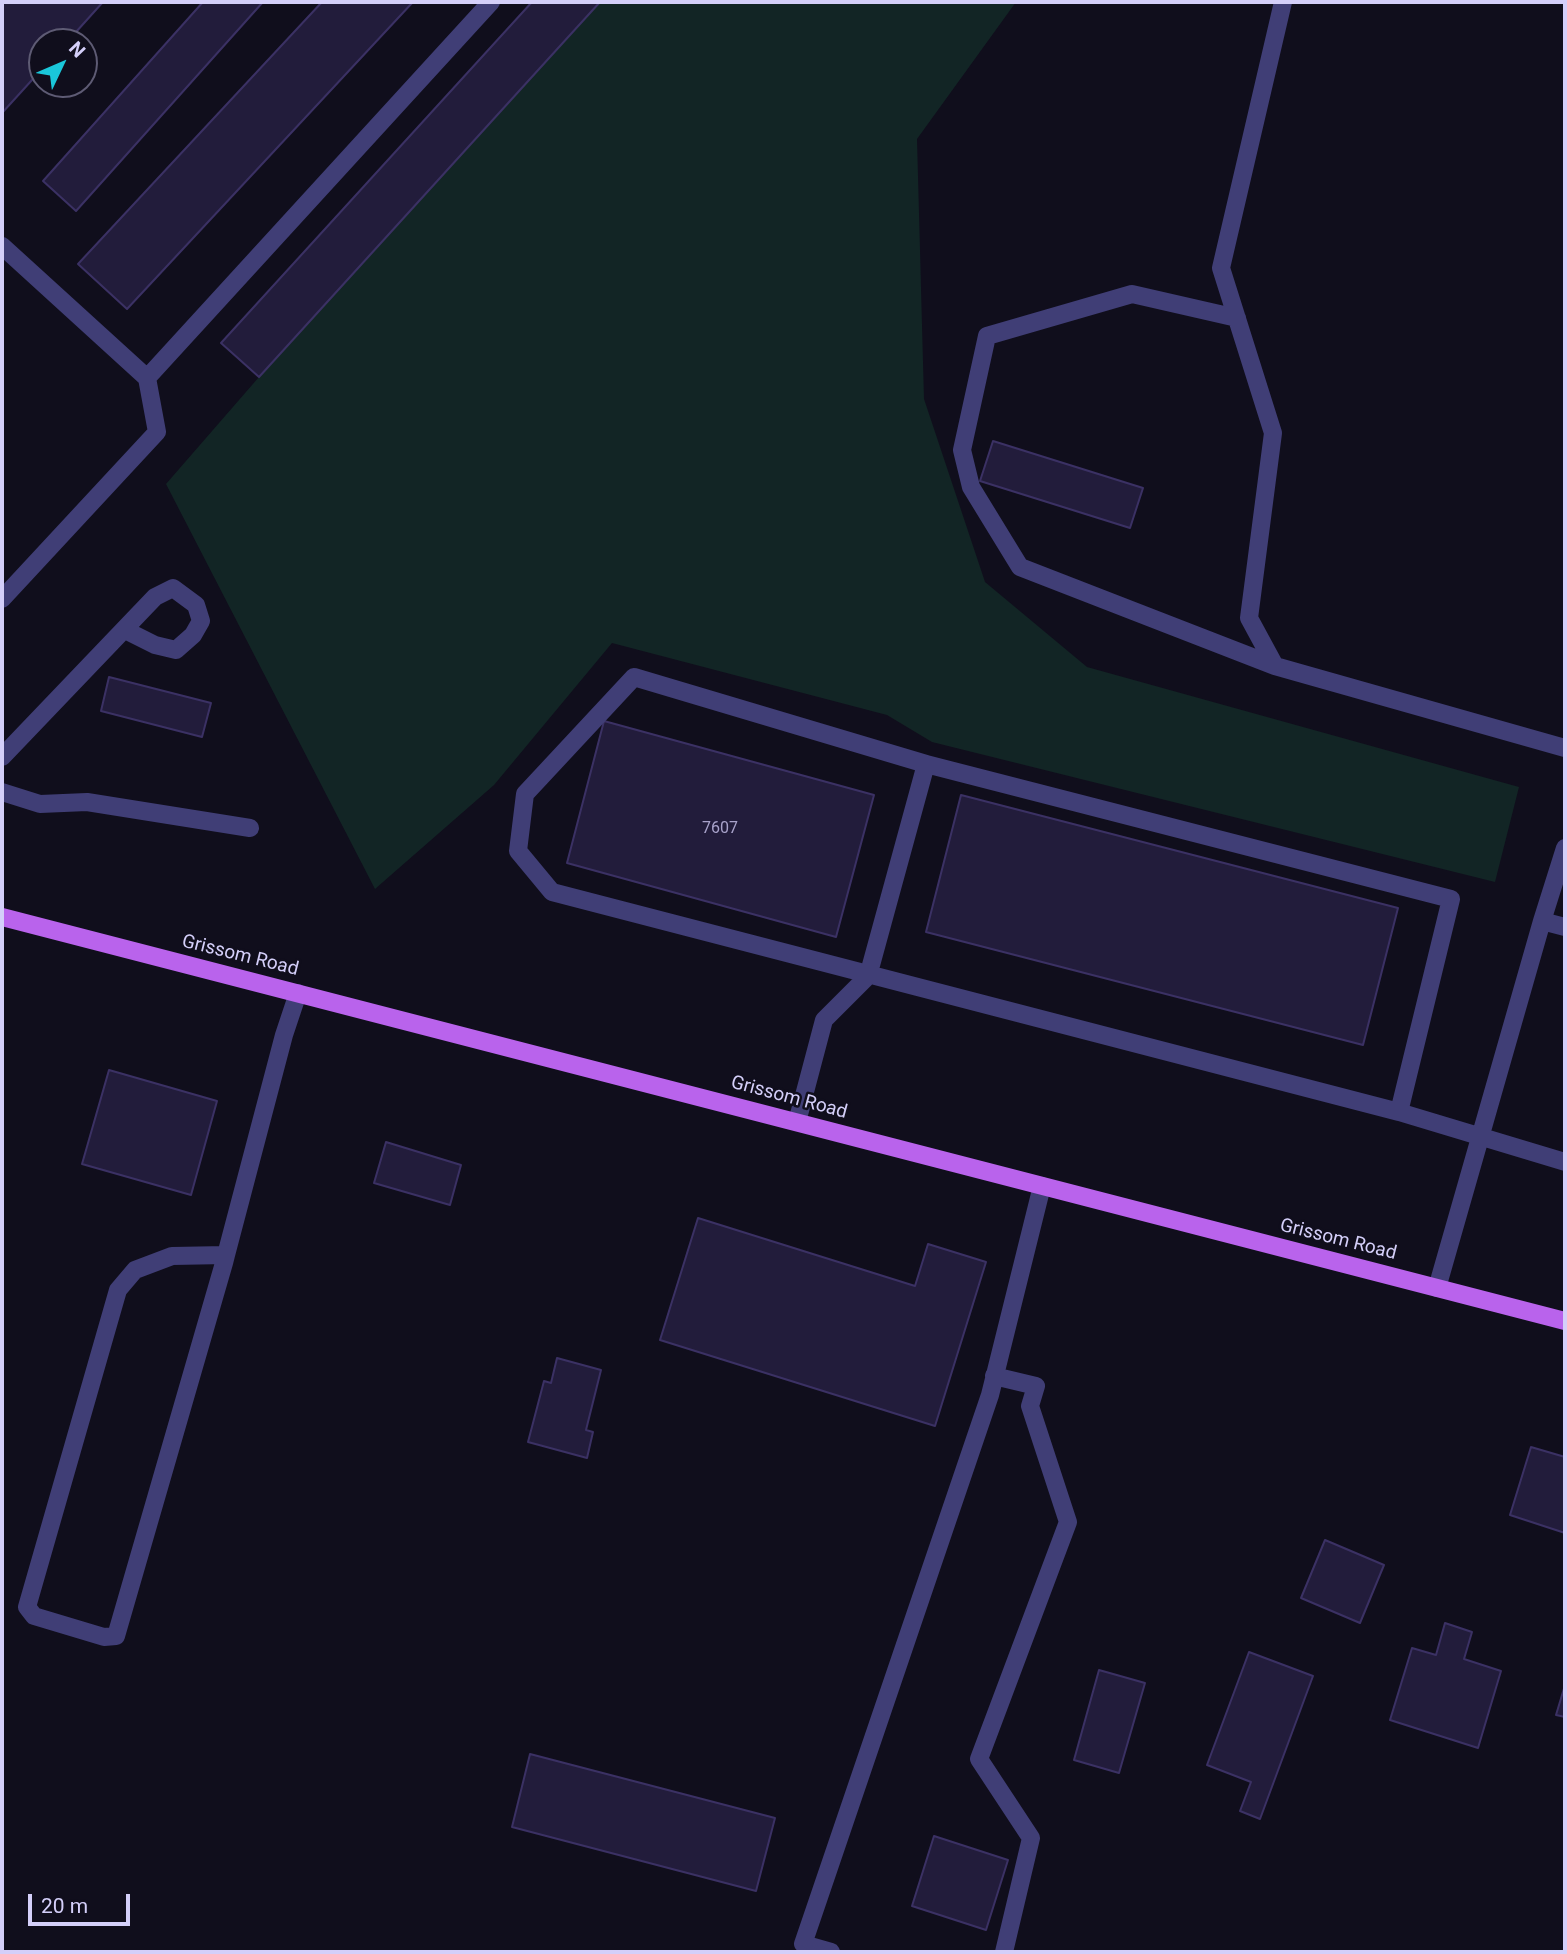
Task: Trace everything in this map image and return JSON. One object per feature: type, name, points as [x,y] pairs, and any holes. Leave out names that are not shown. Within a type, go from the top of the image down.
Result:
[{"type":"main road","name":"Grissom Road","points":[[2,917],[1565,1321]]},
{"type":"lane","points":[[147,378],[491,2]]},
{"type":"lane","points":[[1275,666],[1248,618],[1273,433],[1221,268],[1283,2]]},
{"type":"lane","points":[[2,246],[147,378],[157,432],[2,599]]},
{"type":"lane","points":[[1237,318],[1132,294],[986,337],[962,450],[971,487],[1020,567],[1275,666],[1565,748]]},
{"type":"lane","points":[[2,757],[125,630]]},
{"type":"lane","points":[[1399,1112],[1451,899],[926,764],[634,677],[525,794],[518,851],[552,892],[1399,1112],[1565,1162]]},
{"type":"lane","points":[[797,1122],[824,1020],[868,976],[926,764]]},
{"type":"lane","points":[[2,792],[40,804],[86,802],[250,828]]},
{"type":"lane","points":[[1437,1288],[1565,848]]},
{"type":"lane","points":[[1542,921],[1565,927]]},
{"type":"lane","points":[[226,1255],[172,1255],[135,1270],[118,1290],[27,1607],[34,1616],[104,1637],[116,1636],[226,1255],[284,1035],[298,993]]},
{"type":"lane","points":[[831,1952],[803,1944],[994,1376],[1042,1186]]},
{"type":"lane","points":[[994,1376],[1035,1386],[1031,1406],[1068,1522],[979,1759],[1031,1838],[1004,1952]]},
{"type":"green space","points":[[600,2],[1016,2],[917,139],[924,399],[985,582],[1087,667],[1519,787],[1495,882],[932,742],[887,715],[612,643],[494,785],[375,889],[166,484],[259,377]]},
{"type":"building","points":[[2,2],[103,2],[80,28],[28,28],[28,84],[2,113]]},
{"type":"building","points":[[203,2],[263,2],[76,211],[43,181]]},
{"type":"building","points":[[322,2],[413,2],[127,309],[78,264]]},
{"type":"building","points":[[532,2],[600,2],[259,377],[221,343]]},
{"type":"building","points":[[993,441],[1143,488],[1130,528],[980,481]]},
{"type":"building","points":[[109,677],[211,703],[202,737],[101,711]]},
{"type":"building","points":[[604,721],[874,795],[836,937],[567,863]]},
{"type":"building","points":[[961,795],[1398,908],[1363,1045],[926,932]]},
{"type":"building","points":[[109,1070],[217,1101],[191,1195],[82,1164]]},
{"type":"building","points":[[386,1142],[461,1165],[450,1205],[374,1183]]},
{"type":"building","points":[[698,1218],[915,1286],[928,1244],[986,1262],[935,1426],[660,1340]]},
{"type":"building","points":[[557,1358],[601,1370],[586,1430],[593,1432],[587,1458],[528,1442],[544,1381],[551,1383]]},
{"type":"building","points":[[1531,1447],[1565,1457],[1565,1533],[1510,1515]]},
{"type":"building","points":[[1325,1540],[1384,1565],[1360,1623],[1301,1598]]},
{"type":"building","points":[[1445,1623],[1472,1632],[1464,1659],[1501,1671],[1478,1748],[1390,1720],[1412,1648],[1436,1655]]},
{"type":"building","points":[[1249,1652],[1313,1676],[1260,1819],[1240,1811],[1251,1782],[1207,1765]]},
{"type":"building","points":[[1099,1670],[1145,1683],[1119,1773],[1074,1760]]},
{"type":"building","points":[[1565,1685],[1565,1717],[1556,1715]]},
{"type":"building","points":[[530,1754],[775,1818],[756,1891],[512,1827]]},
{"type":"building","points":[[934,1836],[1008,1860],[986,1930],[912,1906]]}]
